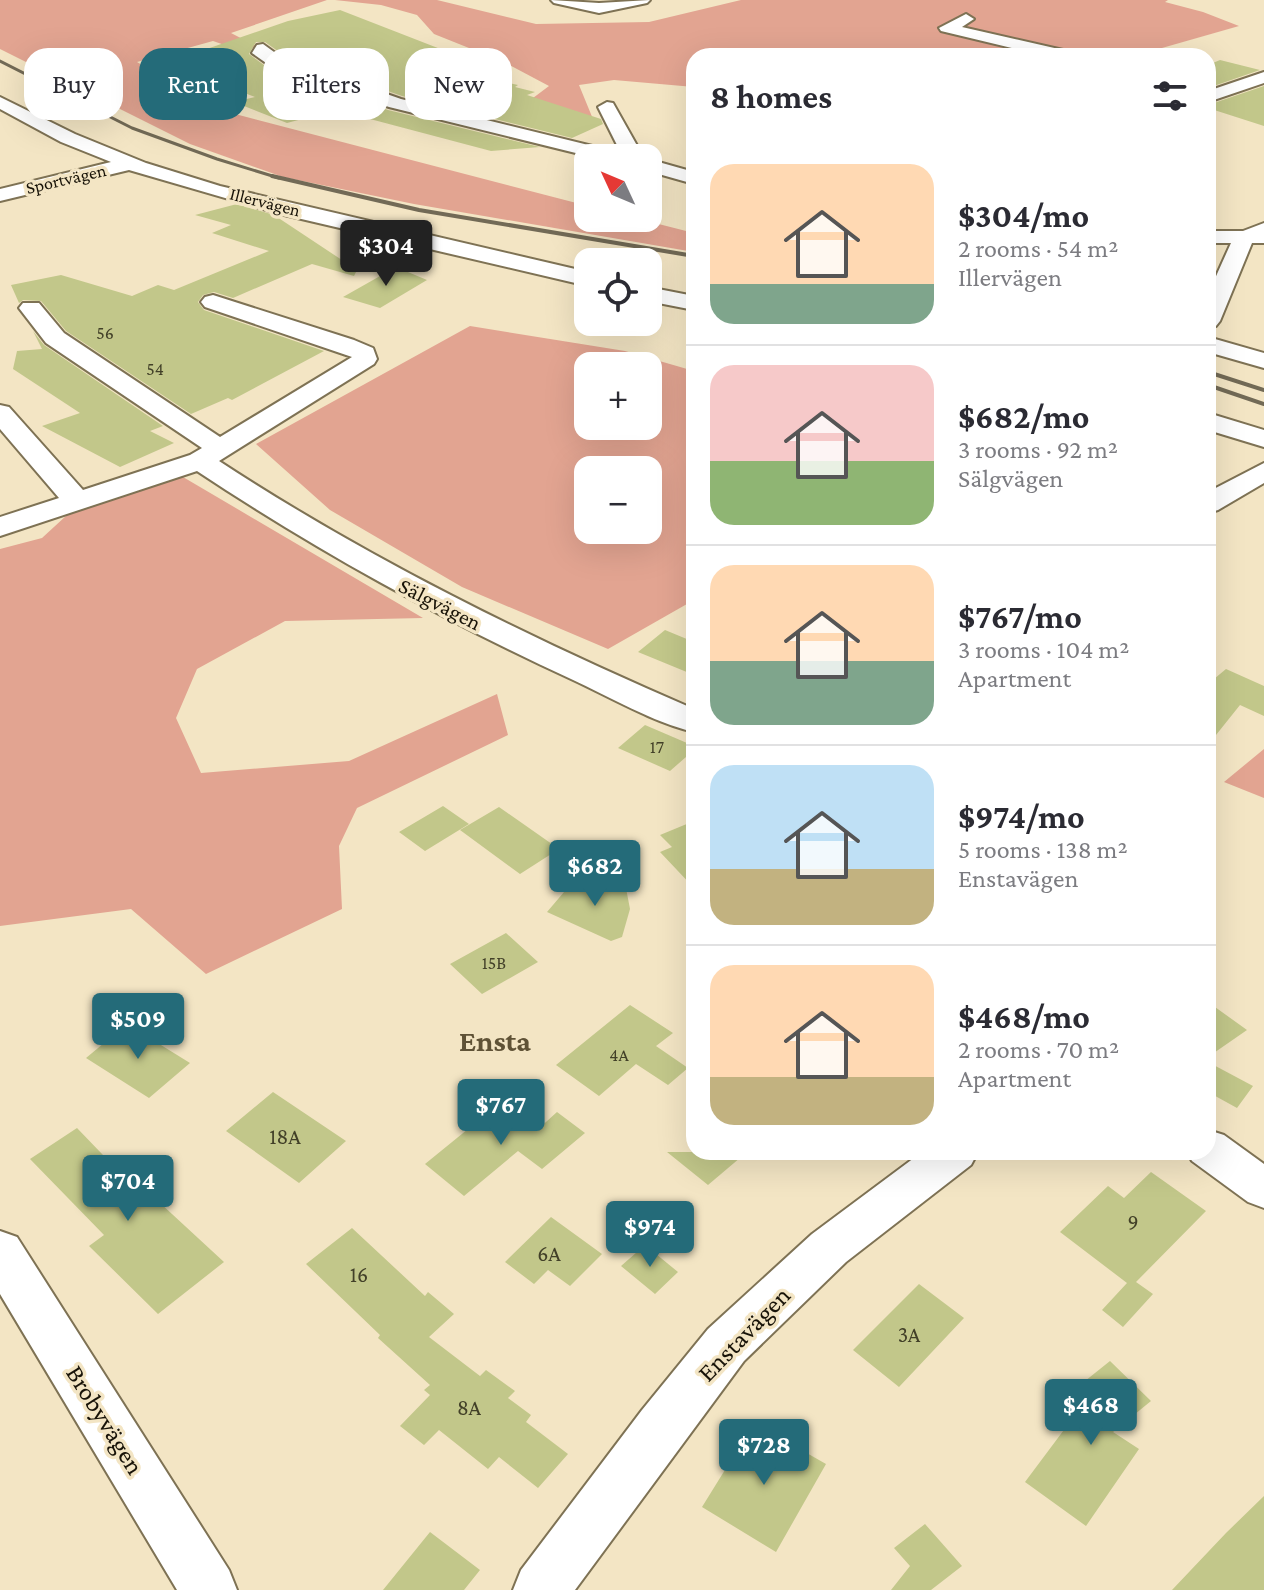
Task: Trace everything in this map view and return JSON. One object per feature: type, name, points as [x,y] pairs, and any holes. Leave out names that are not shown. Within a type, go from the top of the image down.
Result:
[{"type":"street","points":[[559,0],[599,8],[642,0]]},
{"type":"street","points":[[966,19],[947,28],[1032,48]]},
{"type":"street","points":[[263,49],[260,53],[263,54]]},
{"type":"street","points":[[1216,92],[1264,77]]},
{"type":"street","points":[[1216,94],[1250,100]]},
{"type":"street","points":[[389,101],[574,147]]},
{"type":"street","name":"Illervägen","points":[[0,102],[31,121],[132,163],[229,193],[528,261],[574,275]]},
{"type":"street","points":[[607,107],[627,144]]},
{"type":"street","name":"Sportvägen","points":[[0,195],[132,163]]},
{"type":"street","points":[[662,169],[686,176]]},
{"type":"street","points":[[1216,237],[1257,235]]},
{"type":"street","points":[[1216,307],[1257,235]]},
{"type":"street","points":[[662,297],[686,301]]},
{"type":"street","points":[[0,527],[211,455],[365,359],[364,353],[345,345],[213,302]]},
{"type":"street","name":"Sälgvägen","points":[[31,308],[55,338],[211,455],[277,513],[410,590],[554,661],[686,719]]},
{"type":"street","points":[[1216,346],[1264,361]]},
{"type":"street","points":[[0,413],[77,501]]},
{"type":"street","points":[[1216,424],[1264,439]]},
{"type":"street","points":[[1216,499],[1264,471]]},
{"type":"street","points":[[1216,1154],[1263,1187]]},
{"type":"street","name":"Enstavägen","points":[[541,1590],[661,1427],[726,1345],[829,1248],[944,1160]]},
{"type":"street","name":"Brobyvägen","points":[[0,1251],[209,1590]]},
{"type":"shaded area","points":[[0,0],[327,0],[231,33],[256,46],[247,51],[247,48],[233,48],[213,41],[188,48],[139,48],[139,118],[123,110],[123,48],[24,48],[24,61],[0,49]]},
{"type":"shaded area","points":[[335,0],[437,0],[536,24],[649,22],[741,0],[1168,0],[1165,2],[1239,26],[1162,48],[686,48],[686,86],[614,80],[579,85],[595,124],[525,104],[549,86],[512,66],[512,48],[469,48],[434,34],[417,15],[381,5]]},
{"type":"shaded area","points":[[247,117],[574,202],[574,231],[414,204],[283,177],[190,144],[142,120],[247,120]]},
{"type":"shaded area","points":[[662,225],[686,231],[686,251],[577,232],[662,232]]},
{"type":"shaded area","points":[[470,326],[628,352],[574,352],[574,440],[662,440],[662,362],[686,369],[686,605],[608,649],[462,587],[330,510],[256,444]]},
{"type":"shaded area","points":[[183,477],[423,618],[285,621],[197,669],[176,718],[201,773],[349,761],[497,694],[508,735],[357,808],[339,846],[342,909],[206,974],[131,909],[0,926],[0,549],[42,538],[67,515]]},
{"type":"shaded area","points":[[1264,749],[1264,798],[1224,782]]},
{"type":"building","points":[[340,10],[438,48],[405,48],[405,97],[389,91],[389,48],[274,48],[265,42],[256,42],[249,54],[263,64],[263,113],[247,107],[247,99],[255,97],[247,94],[247,48],[210,48],[288,21]]},
{"type":"building","points":[[1220,60],[1260,70],[1216,85],[1216,62]]},
{"type":"building","points":[[512,84],[535,92],[527,95],[601,119],[603,124],[572,138],[499,120],[512,120]]},
{"type":"building","points":[[1264,86],[1264,126],[1216,111],[1216,102]]},
{"type":"building","points":[[389,110],[405,114],[405,120],[429,120],[540,147],[491,151],[374,120],[389,120]]},
{"type":"building","points":[[237,204],[274,215],[357,270],[354,276],[312,264],[233,298],[214,292],[203,295],[198,302],[204,310],[324,351],[232,400],[228,398],[191,414],[66,331],[41,301],[23,300],[19,303],[11,285],[61,275],[132,296],[158,285],[174,290],[269,251],[212,233],[231,225],[195,215]]},
{"type":"building","points":[[396,267],[427,280],[380,308],[343,297]]},
{"type":"building","points":[[33,331],[44,345],[163,426],[150,431],[174,443],[120,467],[42,426],[80,413],[13,369],[17,351],[42,349]]},
{"type":"building","points":[[665,630],[686,639],[686,672],[638,652]]},
{"type":"building","points":[[1226,669],[1264,686],[1264,716],[1240,705],[1216,735],[1216,677]]},
{"type":"building","points":[[645,725],[686,743],[686,757],[670,771],[618,748]]},
{"type":"building","points":[[443,806],[469,824],[425,851],[399,832]]},
{"type":"building","points":[[499,807],[559,849],[520,874],[460,830]]},
{"type":"building","points":[[686,824],[686,880],[660,852],[672,847],[660,835]]},
{"type":"building","points":[[625,883],[630,909],[622,937],[611,941],[547,912],[570,885]]},
{"type":"building","points":[[506,933],[538,962],[482,994],[450,964]]},
{"type":"building","points":[[630,1005],[673,1033],[656,1046],[686,1067],[686,1070],[668,1085],[636,1064],[599,1096],[556,1065]]},
{"type":"building","points":[[1216,1008],[1247,1030],[1216,1051]]},
{"type":"building","points":[[127,1024],[190,1063],[149,1098],[86,1058]]},
{"type":"building","points":[[1216,1066],[1253,1086],[1237,1108],[1216,1096]]},
{"type":"building","points":[[273,1092],[346,1141],[299,1183],[226,1131]]},
{"type":"building","points":[[500,1103],[536,1131],[557,1112],[585,1133],[542,1169],[518,1151],[464,1196],[425,1164]]},
{"type":"building","points":[[77,1128],[128,1181],[133,1178],[224,1262],[158,1314],[89,1246],[104,1235],[30,1159]]},
{"type":"building","points":[[667,1152],[686,1152],[686,1160],[738,1160],[708,1185]]},
{"type":"building","points":[[1151,1172],[1206,1211],[1136,1282],[1153,1294],[1123,1327],[1102,1310],[1127,1283],[1060,1232],[1108,1186],[1124,1198]]},
{"type":"building","points":[[551,1217],[602,1254],[570,1286],[548,1270],[534,1284],[505,1262]]},
{"type":"building","points":[[352,1228],[425,1296],[428,1292],[454,1314],[429,1337],[480,1376],[486,1370],[515,1391],[508,1398],[531,1415],[526,1422],[568,1454],[538,1488],[499,1457],[488,1469],[439,1430],[424,1445],[400,1426],[430,1395],[424,1390],[430,1385],[378,1338],[380,1335],[306,1264]]},
{"type":"building","points":[[645,1245],[678,1272],[655,1294],[621,1266]]},
{"type":"building","points":[[919,1284],[964,1318],[899,1387],[853,1350]]},
{"type":"building","points":[[1110,1361],[1151,1401],[1113,1432],[1139,1449],[1086,1526],[1025,1482],[1090,1395],[1080,1385]]},
{"type":"building","points":[[754,1423],[826,1464],[776,1552],[702,1507]]},
{"type":"building","points":[[1264,1496],[1264,1590],[1172,1590],[1226,1533]]},
{"type":"building","points":[[925,1524],[962,1566],[931,1590],[891,1590],[910,1566],[894,1548]]},
{"type":"building","points":[[430,1532],[480,1570],[464,1590],[383,1590]]},
{"type":"railway","points":[[0,61],[132,128],[274,176]]},
{"type":"railway","points":[[274,176],[419,210],[686,255]]},
{"type":"railway","points":[[274,176],[279,178]]},
{"type":"railway","points":[[1216,375],[1264,390]]},
{"type":"railway","points":[[1216,388],[1264,404]]},
{"type":"district","name":"Ensta","points":[[495,1040]]}]
